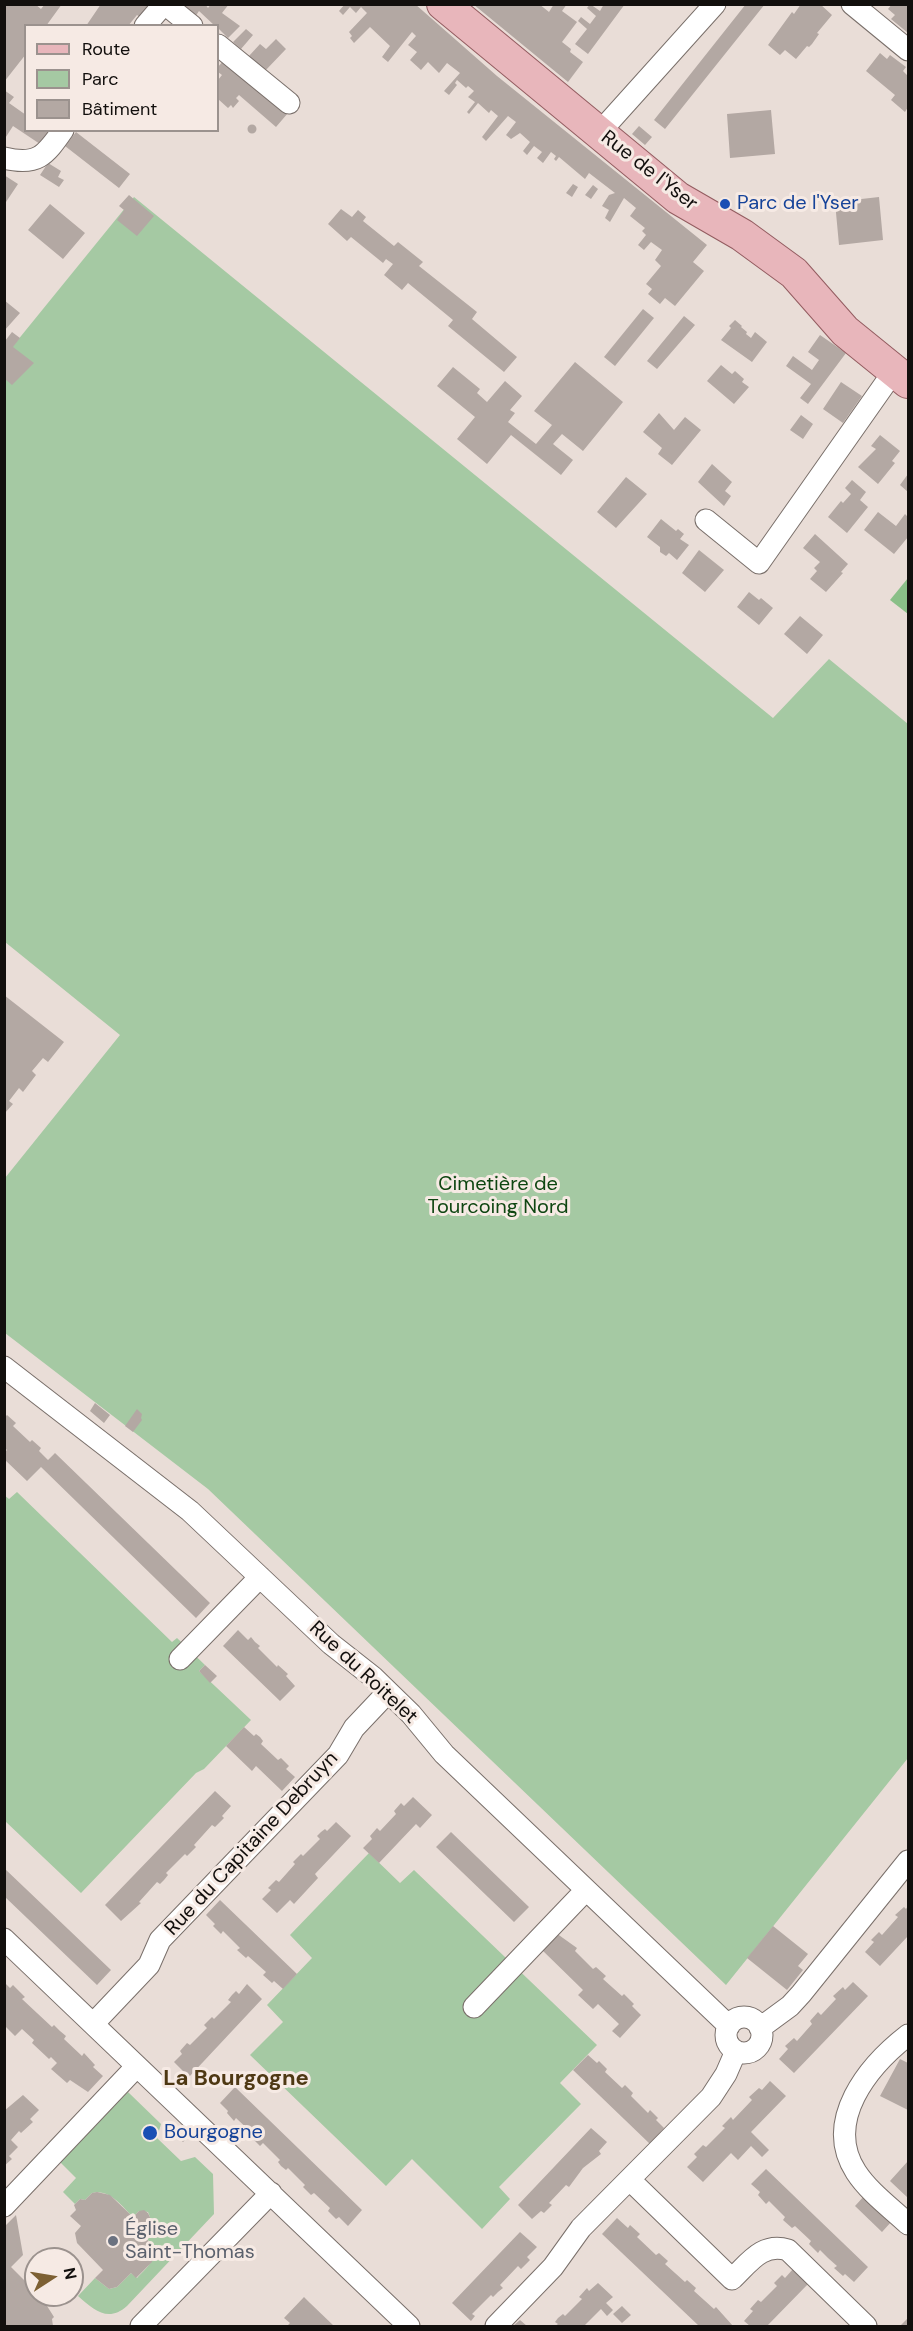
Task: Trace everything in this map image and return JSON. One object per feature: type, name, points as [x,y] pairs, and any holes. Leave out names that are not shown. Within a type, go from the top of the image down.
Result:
[{"type":"main road","name":"Rue de l'Yser","points":[[443,4],[678,198],[742,235],[794,273],[845,331],[902,377]]},
{"type":"street","points":[[147,24],[164,4],[189,24]]},
{"type":"street","points":[[599,134],[715,4]]},
{"type":"street","points":[[863,8],[909,50]]},
{"type":"street","points":[[219,46],[289,103]]},
{"type":"street","points":[[4,158],[22,161],[38,158],[45,154],[62,132]]},
{"type":"street","points":[[706,520],[759,563],[902,377]]},
{"type":"street","name":"Rue du Roitelet","points":[[4,1367],[190,1511],[331,1644],[373,1677],[411,1714],[444,1754],[729,2026]]},
{"type":"street","points":[[180,1659],[260,1576]]},
{"type":"street","name":"Rue du Capitaine Debruyn","points":[[94,2023],[148,1965],[160,1940],[338,1755],[354,1728],[388,1692]]},
{"type":"street","points":[[760,2028],[790,2006],[801,1994],[909,1862]]},
{"type":"street","points":[[474,2007],[586,1890]]},
{"type":"street","points":[[4,1939],[409,2326]]},
{"type":"street","points":[[745,2018],[752,2020],[760,2028],[761,2040],[756,2048],[745,2053],[730,2047],[726,2033],[734,2020],[745,2018]]},
{"type":"street","points":[[909,2035],[863,2082],[852,2100],[844,2129],[846,2147],[857,2174],[909,2224]]},
{"type":"street","points":[[496,2326],[552,2267],[581,2228],[711,2097],[726,2074],[736,2051]]},
{"type":"street","points":[[4,2206],[137,2066]]},
{"type":"street","points":[[630,2180],[732,2279],[765,2249],[788,2250],[866,2326]]},
{"type":"street","points":[[141,2326],[271,2193]]},
{"type":"green space","name":"Cimetière de Tourcoing Nord","points":[[134,197],[773,718],[829,659],[908,724],[908,1758],[726,1985],[208,1489],[5,1333],[5,1178],[120,1035],[5,942],[4,357]]},
{"type":"green space","points":[[908,578],[908,614],[890,600]]},
{"type":"green space","points":[[17,1492],[172,1642],[177,1638],[205,1665],[199,1671],[251,1720],[204,1769],[196,1773],[81,1893],[5,1821],[4,1495],[9,1499]]},
{"type":"green space","points":[[369,1853],[400,1883],[414,1870],[597,2045],[560,2083],[581,2104],[499,2187],[510,2199],[482,2229],[412,2159],[386,2186],[250,2055],[283,2022],[267,2005],[312,1958],[290,1935]]},
{"type":"green space","points":[[128,2092],[161,2124],[157,2138],[181,2161],[195,2157],[213,2174],[214,2214],[127,2306],[114,2314],[101,2313],[84,2301],[84,2290],[95,2278],[109,2289],[117,2287],[131,2273],[137,2278],[142,2273],[154,2255],[151,2244],[146,2238],[152,2228],[151,2219],[148,2212],[139,2211],[133,2217],[115,2199],[104,2193],[92,2193],[85,2200],[80,2199],[75,2204],[63,2192],[76,2178],[60,2162]]},
{"type":"building","points":[[4,4],[35,4],[41,9],[45,4],[62,4],[47,24],[24,24],[24,57],[4,82]]},
{"type":"building","points":[[101,4],[153,4],[141,18],[137,15],[130,24],[87,24]]},
{"type":"building","points":[[180,4],[205,4],[208,8],[211,4],[229,4],[222,13],[240,26],[228,38],[219,29],[219,24],[213,24],[199,11],[195,17]]},
{"type":"building","points":[[345,4],[415,4],[497,76],[707,245],[693,262],[704,271],[675,306],[665,298],[660,304],[648,294],[652,289],[646,284],[661,266],[655,260],[662,250],[651,242],[644,250],[638,245],[646,235],[642,231],[645,228],[630,216],[636,208],[624,198],[610,222],[605,218],[609,210],[602,206],[609,195],[615,193],[589,173],[585,179],[559,157],[556,161],[554,159],[556,156],[551,152],[543,163],[537,158],[542,152],[534,146],[527,155],[523,151],[530,142],[520,133],[511,139],[506,135],[516,122],[508,116],[486,141],[482,137],[498,116],[491,110],[489,113],[478,103],[469,114],[467,112],[475,102],[468,97],[474,91],[468,86],[466,88],[457,80],[455,83],[457,85],[449,95],[444,91],[460,73],[447,63],[439,73],[428,62],[421,70],[410,60],[417,52],[408,45],[416,36],[412,32],[388,62],[382,57],[390,46],[370,27],[354,43],[349,32],[367,13],[361,7],[356,13],[350,7],[343,15],[339,11]]},
{"type":"building","points":[[473,4],[539,4],[549,12],[554,4],[567,4],[562,11],[577,22],[562,42],[583,62],[568,82]]},
{"type":"building","points":[[590,4],[600,11],[604,4],[625,4],[588,54],[575,44],[587,29],[578,21],[581,17],[590,24],[596,16],[587,8]]},
{"type":"building","points":[[746,4],[765,4],[665,129],[654,120]]},
{"type":"building","points":[[801,4],[820,4],[832,15],[817,33],[819,34],[812,44],[807,46],[796,59],[785,50],[780,55],[768,45],[792,12],[794,14]]},
{"type":"building","points":[[892,4],[908,4],[908,33],[891,19],[895,15],[888,9]]},
{"type":"building","points":[[246,29],[253,35],[241,49],[233,42]]},
{"type":"building","points":[[276,39],[286,49],[264,72],[249,56],[260,44],[266,49]]},
{"type":"building","points":[[880,53],[887,59],[890,55],[906,67],[903,71],[908,76],[908,107],[905,112],[891,100],[895,95],[866,71]]},
{"type":"building","points":[[224,60],[288,113],[276,127],[239,95],[236,98],[239,101],[233,108],[231,105],[228,108],[219,100],[219,79],[222,75],[219,73],[219,66]]},
{"type":"building","points":[[4,90],[14,97],[9,103],[24,114],[24,132],[48,132],[40,144],[13,126],[4,140]]},
{"type":"building","points":[[771,110],[775,154],[730,158],[727,114]]},
{"type":"building","points":[[252,124],[257,129],[252,134],[247,129]]},
{"type":"building","points":[[639,126],[652,137],[645,145],[632,134]]},
{"type":"building","points":[[76,132],[130,174],[119,188],[65,146]]},
{"type":"building","points":[[48,163],[61,171],[58,177],[64,180],[59,187],[40,175]]},
{"type":"building","points":[[4,175],[18,184],[4,205]]},
{"type":"building","points":[[573,184],[578,187],[572,197],[566,193]]},
{"type":"building","points":[[593,185],[598,189],[591,199],[585,195]]},
{"type":"building","points":[[129,195],[154,216],[137,236],[117,220],[124,210],[119,206]]},
{"type":"building","points":[[879,197],[883,240],[839,245],[835,202]]},
{"type":"building","points":[[50,204],[85,233],[63,259],[28,230]]},
{"type":"building","points":[[341,209],[352,217],[358,210],[366,217],[363,221],[394,246],[398,242],[423,262],[419,266],[477,312],[472,319],[517,357],[504,372],[448,326],[453,320],[408,283],[402,290],[384,275],[393,264],[386,259],[383,263],[351,237],[347,241],[328,224]]},
{"type":"building","points":[[4,300],[20,313],[4,331]]},
{"type":"building","points":[[643,309],[654,318],[615,366],[604,357]]},
{"type":"building","points":[[684,316],[695,325],[657,369],[647,361]]},
{"type":"building","points":[[735,320],[751,338],[755,332],[767,342],[752,362],[721,340]]},
{"type":"building","points":[[12,332],[20,338],[13,347],[34,363],[12,385],[5,379],[5,341]]},
{"type":"building","points":[[820,335],[846,353],[808,404],[800,398],[811,384],[786,366],[793,356],[812,370],[819,360],[808,352]]},
{"type":"building","points":[[575,362],[623,402],[583,451],[562,434],[553,444],[573,460],[561,475],[511,435],[487,464],[457,439],[475,417],[437,386],[453,367],[480,389],[477,393],[487,402],[505,381],[522,396],[510,410],[515,413],[508,422],[536,444],[552,425],[534,411]]},
{"type":"building","points":[[721,365],[732,374],[735,371],[744,379],[742,382],[749,387],[734,404],[707,381]]},
{"type":"building","points":[[841,382],[862,396],[843,423],[823,409]]},
{"type":"building","points":[[659,413],[674,430],[685,417],[701,430],[672,465],[658,454],[662,448],[643,432]]},
{"type":"building","points":[[801,415],[813,424],[803,439],[790,430]]},
{"type":"building","points":[[880,435],[900,451],[892,461],[895,463],[878,484],[858,467],[876,449],[871,446]]},
{"type":"building","points":[[712,464],[732,482],[725,491],[731,496],[724,506],[698,482]]},
{"type":"building","points":[[908,474],[908,492],[900,485]]},
{"type":"building","points":[[626,477],[647,494],[616,528],[597,512]]},
{"type":"building","points":[[852,480],[866,492],[860,500],[868,507],[847,533],[828,517],[841,501],[843,503],[851,494],[845,488]]},
{"type":"building","points":[[878,512],[896,526],[905,514],[908,517],[908,537],[894,554],[864,530]]},
{"type":"building","points":[[661,519],[676,531],[678,529],[684,534],[680,539],[689,545],[677,560],[669,553],[666,556],[660,552],[660,547],[647,537]]},
{"type":"building","points":[[815,534],[848,564],[826,592],[810,579],[817,571],[814,568],[820,562],[803,548]]},
{"type":"building","points":[[699,550],[724,570],[705,592],[682,573]]},
{"type":"building","points":[[749,592],[773,608],[759,625],[737,607]]},
{"type":"building","points":[[800,616],[823,635],[807,654],[784,634]]},
{"type":"building","points":[[4,995],[64,1042],[48,1062],[43,1058],[32,1071],[36,1075],[23,1092],[19,1088],[9,1101],[13,1104],[4,1114]]},
{"type":"building","points":[[95,1403],[110,1415],[104,1423],[90,1411]]},
{"type":"building","points":[[137,1409],[142,1414],[142,1420],[133,1432],[125,1426]]},
{"type":"building","points":[[7,1415],[16,1423],[13,1426],[30,1442],[32,1440],[41,1448],[39,1451],[48,1460],[55,1453],[210,1603],[196,1618],[41,1467],[27,1481],[4,1459],[4,1453],[7,1450],[4,1447],[4,1418]]},
{"type":"building","points":[[238,1630],[248,1640],[251,1637],[260,1646],[258,1648],[277,1667],[278,1665],[288,1674],[286,1676],[295,1686],[280,1701],[223,1646]]},
{"type":"building","points":[[205,1665],[217,1676],[210,1683],[199,1671]]},
{"type":"building","points":[[244,1727],[254,1736],[256,1734],[260,1737],[263,1741],[261,1744],[278,1760],[281,1758],[289,1766],[286,1769],[295,1777],[282,1791],[256,1766],[252,1771],[226,1746]]},
{"type":"building","points":[[215,1791],[231,1806],[222,1816],[224,1818],[215,1827],[212,1825],[194,1845],[196,1847],[187,1856],[185,1854],[166,1873],[168,1875],[164,1880],[160,1884],[157,1882],[139,1902],[141,1903],[121,1921],[105,1905]]},
{"type":"building","points":[[413,1797],[432,1815],[420,1828],[416,1824],[379,1863],[363,1848],[372,1839],[370,1836],[377,1828],[380,1831],[396,1814],[394,1811],[401,1803],[404,1806]]},
{"type":"building","points":[[336,1822],[351,1836],[315,1874],[318,1878],[294,1904],[290,1900],[277,1913],[262,1899],[271,1890],[268,1888],[276,1880],[279,1882],[295,1864],[293,1862],[301,1854],[303,1856],[320,1839],[317,1836],[325,1829],[327,1831]]},
{"type":"building","points":[[451,1832],[529,1907],[514,1922],[436,1847]]},
{"type":"building","points":[[4,1868],[111,1970],[97,1985],[4,1896]]},
{"type":"building","points":[[220,1900],[297,1974],[283,1989],[263,1975],[266,1972],[248,1956],[246,1958],[237,1950],[240,1948],[223,1931],[221,1934],[213,1926],[215,1924],[206,1915]]},
{"type":"building","points":[[908,1906],[908,1936],[880,1966],[865,1952],[874,1942],[871,1940],[879,1932],[882,1935],[898,1917],[895,1915]]},
{"type":"building","points":[[773,1926],[808,1954],[798,1966],[803,1970],[787,1990],[747,1958]]},
{"type":"building","points":[[556,1933],[577,1948],[575,1951],[593,1969],[596,1967],[606,1976],[603,1979],[622,1996],[624,1994],[641,2015],[620,2038],[612,2031],[619,2024],[598,2004],[593,2009],[578,1995],[583,1990],[541,1949]]},
{"type":"building","points":[[4,1982],[10,1988],[13,1985],[25,1997],[22,1999],[52,2027],[54,2025],[66,2036],[64,2039],[82,2056],[84,2053],[95,2065],[93,2067],[103,2076],[88,2092],[70,2080],[67,2083],[51,2069],[57,2063],[51,2057],[49,2059],[32,2043],[34,2040],[22,2029],[15,2036],[4,2025]]},
{"type":"building","points":[[853,1982],[868,1996],[794,2073],[779,2059],[788,2049],[785,2046],[794,2038],[797,2041],[812,2024],[810,2021],[818,2012],[821,2015],[836,1999],[833,1996],[843,1987],[845,1990]]},
{"type":"building","points":[[247,1984],[262,1999],[189,2077],[174,2062],[182,2054],[180,2051],[187,2043],[190,2045],[207,2028],[204,2025],[212,2017],[214,2019],[231,2002],[228,2000],[236,1991],[239,1994]]},
{"type":"building","points":[[588,2055],[597,2063],[599,2061],[607,2069],[605,2072],[622,2088],[625,2085],[633,2093],[631,2096],[648,2113],[650,2110],[658,2118],[656,2120],[664,2128],[650,2144],[573,2070]]},
{"type":"building","points":[[900,2059],[908,2063],[908,2110],[880,2096]]},
{"type":"building","points":[[770,2081],[786,2096],[751,2132],[769,2150],[762,2157],[751,2146],[738,2160],[731,2153],[703,2182],[687,2167],[697,2157],[694,2154],[703,2145],[706,2147],[725,2128],[722,2126],[731,2117],[733,2120],[752,2100],[749,2097],[759,2088],[762,2090]]},
{"type":"building","points":[[235,2087],[362,2210],[348,2226],[339,2217],[336,2219],[328,2211],[330,2208],[314,2193],[311,2195],[303,2187],[305,2185],[288,2168],[286,2170],[281,2166],[278,2162],[280,2160],[263,2143],[260,2146],[252,2138],[254,2135],[236,2118],[234,2121],[227,2113],[228,2111],[220,2103]]},
{"type":"building","points":[[23,2095],[39,2110],[30,2119],[33,2122],[21,2133],[19,2131],[11,2140],[18,2147],[9,2156],[12,2159],[4,2166],[4,2111]]},
{"type":"building","points":[[591,2128],[607,2142],[599,2151],[601,2154],[583,2168],[569,2187],[566,2185],[549,2203],[552,2205],[544,2213],[541,2211],[532,2219],[518,2205]]},
{"type":"building","points":[[183,2132],[188,2137],[183,2142],[178,2137]]},
{"type":"building","points":[[908,2161],[908,2198],[890,2181]]},
{"type":"building","points":[[766,2169],[868,2267],[854,2282],[834,2268],[837,2266],[820,2250],[818,2253],[809,2244],[811,2241],[795,2226],[792,2228],[783,2220],[785,2217],[769,2201],[766,2204],[758,2195],[760,2192],[751,2184]]},
{"type":"building","name":"Église Saint-Thomas","points":[[92,2193],[110,2195],[133,2217],[139,2211],[144,2210],[153,2224],[146,2238],[154,2248],[152,2262],[136,2278],[131,2273],[117,2287],[109,2289],[95,2278],[103,2270],[84,2250],[84,2247],[77,2243],[75,2233],[81,2226],[70,2216],[76,2210],[74,2205],[80,2199],[85,2200]]},
{"type":"building","points":[[865,2195],[892,2221],[882,2232],[855,2206]]},
{"type":"building","points":[[16,2215],[23,2255],[11,2267],[24,2280],[24,2307],[48,2307],[54,2317],[53,2326],[4,2326],[4,2227]]},
{"type":"building","points":[[617,2218],[628,2228],[630,2225],[640,2234],[637,2237],[656,2255],[659,2253],[668,2261],[665,2264],[685,2282],[687,2280],[696,2288],[694,2291],[714,2309],[716,2307],[733,2326],[699,2326],[602,2234]]},
{"type":"building","points":[[520,2232],[537,2247],[527,2257],[530,2260],[521,2269],[518,2266],[500,2285],[503,2288],[493,2297],[491,2295],[472,2314],[475,2316],[471,2321],[452,2303]]},
{"type":"building","points":[[793,2269],[808,2284],[767,2326],[750,2326],[744,2321],[753,2311],[750,2309],[758,2300],[761,2302],[777,2286],[774,2283],[782,2275],[785,2278]]},
{"type":"building","points":[[598,2283],[613,2297],[606,2303],[613,2310],[607,2316],[601,2309],[584,2326],[555,2326],[558,2324],[555,2322],[558,2318],[563,2314],[565,2316],[582,2299],[579,2297],[587,2288],[589,2291]]},
{"type":"building","points":[[304,2297],[334,2326],[287,2326],[290,2323],[284,2318]]},
{"type":"building","points":[[622,2306],[631,2315],[622,2323],[613,2314]]},
{"type":"building","points":[[908,2318],[908,2326],[900,2326]]},
{"type":"building","points":[[520,2320],[527,2326],[513,2326]]},
{"type":"place","name":"Parc de l'Yser","points":[[725,204]]},
{"type":"place","name":"Bourgogne","points":[[150,2133]]},
{"type":"place","name":"Église Saint-Thomas","points":[[113,2241]]},
{"type":"district","name":"La Bourgogne","points":[[236,2079]]}]
